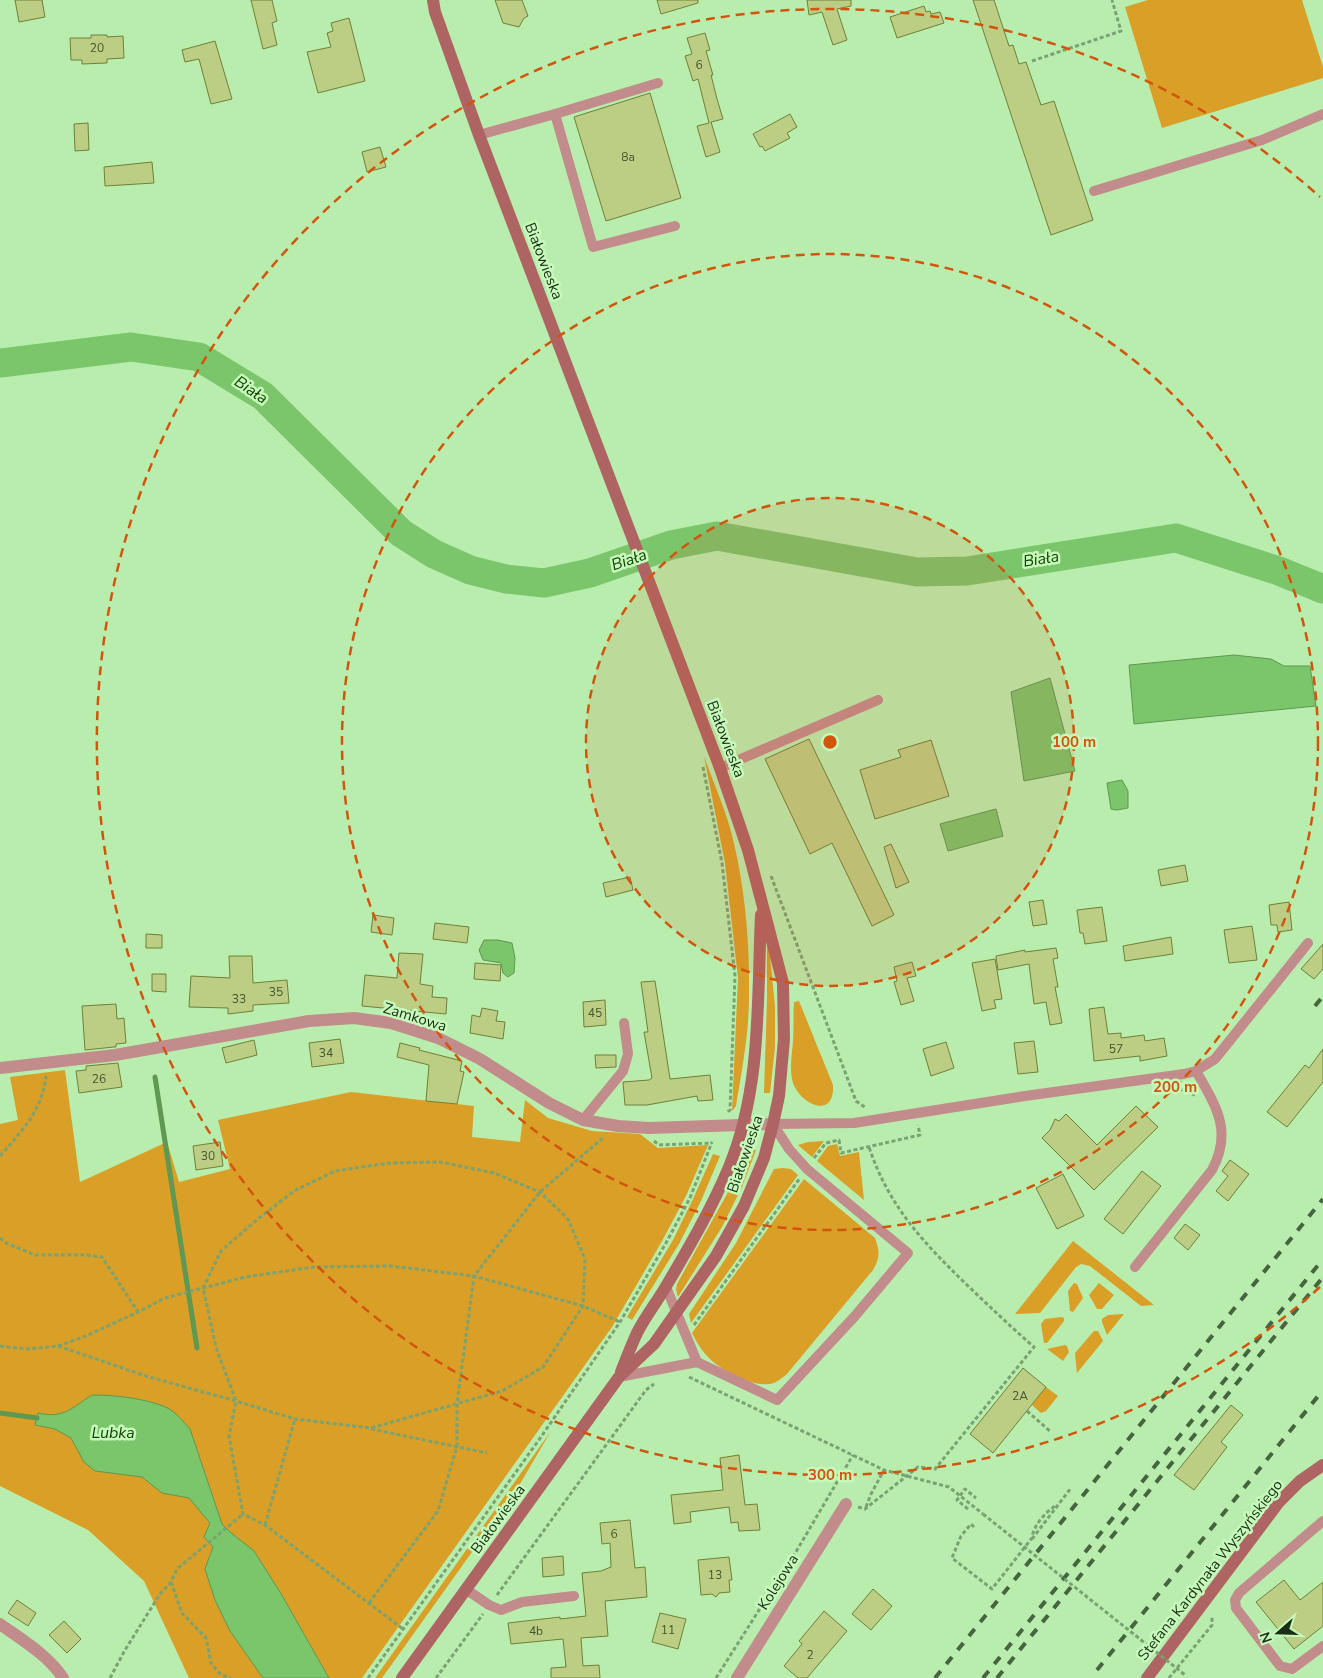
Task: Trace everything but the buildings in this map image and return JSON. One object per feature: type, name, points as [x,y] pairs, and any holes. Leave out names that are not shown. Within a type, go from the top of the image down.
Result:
[{"type":"main road","name":"Białowieska","points":[[402,1678],[619,1378],[654,1344],[716,1256],[744,1206],[764,1158],[779,1096],[784,1039],[783,983],[748,850],[720,768],[479,135],[433,0]]},
{"type":"main road","name":"Białowieska","points":[[619,1378],[638,1332],[666,1287],[717,1193],[729,1166],[743,1124],[752,1085],[757,1036],[762,902]]},
{"type":"main road","name":"Stefana Kardynała Wyszyńskiego","points":[[1147,1678],[1279,1502],[1300,1481],[1322,1466]]},
{"type":"street","name":"Zamkowa","points":[[0,1068],[115,1055],[309,1021],[354,1018],[391,1023],[438,1038],[480,1059],[549,1103],[583,1120],[618,1126],[649,1128],[773,1124]]},
{"type":"street","name":"Kolejowa","points":[[737,1678],[846,1504]]},
{"type":"street","points":[[0,1624],[30,1644],[63,1678]]},
{"type":"lane","points":[[479,135],[658,83]]},
{"type":"lane","points":[[555,114],[593,248],[676,226]]},
{"type":"lane","points":[[1094,190],[1262,140],[1323,114]]},
{"type":"lane","points":[[720,768],[878,700]]},
{"type":"lane","points":[[773,1124],[854,1123],[1196,1071],[1215,1059],[1308,943]]},
{"type":"lane","points":[[583,1120],[623,1071],[628,1054],[624,1023]]},
{"type":"lane","points":[[1135,1268],[1212,1170],[1218,1158],[1222,1141],[1221,1124],[1196,1071]]},
{"type":"lane","points":[[619,1378],[697,1362],[777,1400],[855,1316],[908,1253],[807,1169],[790,1149],[773,1124]]},
{"type":"lane","points":[[666,1287],[697,1362]]},
{"type":"lane","points":[[1323,1521],[1239,1593],[1235,1600],[1236,1608],[1280,1666],[1292,1669],[1323,1646]]},
{"type":"lane","points":[[467,1590],[489,1605],[501,1610],[522,1602],[574,1596]]},
{"type":"path","points":[[1032,61],[1121,30],[1112,0]]},
{"type":"path","points":[[701,758],[722,863],[735,976],[730,1110],[720,1116]]},
{"type":"path","points":[[770,873],[856,1101],[864,1108],[871,1110]]},
{"type":"path","points":[[0,1156],[28,1124],[44,1091],[47,1063]]},
{"type":"path","points":[[1175,1087],[1186,1090],[1195,1096],[1207,1091]]},
{"type":"path","points":[[814,1158],[826,1143],[839,1140],[842,1154],[920,1135],[918,1124],[927,1123]]},
{"type":"path","points":[[369,1603],[438,1511],[456,1446],[457,1404],[474,1276],[540,1192],[609,1134],[600,1132]]},
{"type":"path","points":[[708,1136],[712,1143]]},
{"type":"path","points":[[649,1137],[659,1145],[712,1143]]},
{"type":"path","points":[[368,1678],[541,1437],[620,1322],[682,1213],[712,1143]]},
{"type":"path","points":[[865,1509],[918,1467],[935,1469],[1034,1347],[1006,1323],[945,1264],[910,1224],[877,1172],[869,1147]]},
{"type":"path","points":[[243,1514],[229,1436],[236,1401],[216,1347],[203,1288],[221,1252],[259,1218],[294,1191],[335,1171],[389,1163],[440,1162],[494,1173],[540,1192],[568,1219],[585,1259],[583,1306],[543,1367],[502,1391],[371,1428]]},
{"type":"path","points":[[690,1330],[801,1177]]},
{"type":"path","points":[[0,1238],[6,1243],[35,1255],[86,1255],[102,1257],[138,1312]]},
{"type":"path","points":[[0,1346],[28,1349],[58,1346],[86,1336],[165,1298],[245,1277],[314,1267],[391,1266],[474,1276],[583,1306],[620,1322]]},
{"type":"path","points":[[58,1346],[149,1377],[295,1419],[371,1428],[487,1453]]},
{"type":"path","points":[[683,1378],[691,1377],[884,1470],[950,1487],[1185,1676]]},
{"type":"path","points":[[436,1678],[646,1390],[659,1380]]},
{"type":"path","points":[[1027,1411],[1052,1432]]},
{"type":"path","points":[[265,1524],[295,1419]]},
{"type":"path","points":[[716,1678],[797,1550],[853,1455]]},
{"type":"path","points":[[865,1509],[884,1470]]},
{"type":"path","points":[[1025,1548],[1071,1488]]},
{"type":"path","points":[[968,1509],[956,1500],[959,1494],[965,1490],[976,1498]]},
{"type":"path","points":[[846,1504],[865,1509]]},
{"type":"path","points":[[974,1527],[971,1524],[961,1536],[952,1558],[992,1589],[1032,1538],[1032,1531],[1051,1508],[1058,1505]]},
{"type":"path","points":[[243,1514],[265,1524],[403,1629]]},
{"type":"path","points":[[110,1678],[125,1650],[160,1594],[171,1582],[177,1569],[243,1514]]},
{"type":"path","points":[[171,1582],[182,1613],[206,1638],[211,1662],[220,1674],[231,1678]]},
{"type":"path","points":[[1169,1678],[1212,1625],[1212,1612]]},
{"type":"shaded area","points":[[1148,0],[1302,0],[1323,67],[1323,78],[1162,128],[1125,7]]},
{"type":"shaded area","points":[[704,756],[732,835],[737,855],[747,936],[749,977],[748,1024],[736,1106],[732,1111],[738,978],[725,863]]},
{"type":"shaded area","points":[[767,946],[769,947],[775,1006],[775,1047],[770,1093],[764,1093],[767,999]]},
{"type":"shaded area","points":[[799,1001],[833,1085],[829,1103],[823,1106],[810,1103],[803,1098],[793,1083],[791,1062],[794,1002]]},
{"type":"shaded area","points":[[65,1070],[80,1182],[167,1142],[179,1182],[230,1169],[218,1120],[351,1092],[474,1106],[472,1137],[520,1142],[525,1100],[548,1118],[592,1131],[640,1134],[658,1148],[708,1145],[686,1196],[612,1327],[362,1678],[189,1678],[144,1581],[88,1530],[0,1486],[0,1124],[18,1120],[10,1077]]},
{"type":"shaded area","points":[[824,1141],[812,1157],[798,1145],[808,1142]]},
{"type":"shaded area","points":[[837,1144],[840,1156],[859,1152],[864,1200],[817,1161],[828,1146]]},
{"type":"shaded area","points":[[752,1149],[756,1150],[742,1187],[722,1227],[678,1297],[677,1284]]},
{"type":"shaded area","points":[[713,1154],[720,1156],[701,1201],[679,1244],[632,1320],[627,1317],[673,1240]]},
{"type":"shaded area","points":[[774,1169],[791,1169],[798,1175],[691,1323],[689,1314],[736,1243]]},
{"type":"shaded area","points":[[804,1179],[875,1238],[878,1258],[873,1270],[787,1374],[774,1383],[758,1384],[731,1374],[710,1359],[692,1333]]},
{"type":"shaded area","points":[[1073,1241],[1154,1305],[1141,1306],[1090,1266],[1081,1264],[1076,1267],[1040,1313],[1015,1314]]},
{"type":"shaded area","points":[[1074,1283],[1077,1284],[1083,1298],[1073,1312],[1070,1311],[1068,1291]]},
{"type":"shaded area","points":[[1099,1283],[1114,1295],[1102,1309],[1097,1309],[1089,1295]]},
{"type":"shaded area","points":[[1124,1314],[1107,1335],[1102,1319],[1108,1315]]},
{"type":"shaded area","points":[[1064,1318],[1064,1321],[1047,1343],[1044,1343],[1041,1324],[1045,1319]]},
{"type":"shaded area","points":[[1094,1331],[1098,1331],[1103,1341],[1077,1373],[1075,1353]]},
{"type":"shaded area","points":[[1065,1345],[1069,1352],[1063,1361],[1047,1349]]},
{"type":"shaded area","points":[[1046,1387],[1058,1396],[1046,1411],[1041,1413],[1032,1405]]},
{"type":"shaded area","points":[[551,1431],[517,1489],[382,1678],[375,1678]]},
{"type":"water","points":[[1234,655],[1271,659],[1284,666],[1310,666],[1316,706],[1134,724],[1129,665]]},
{"type":"water","points":[[1050,678],[1075,771],[1024,781],[1011,692]]},
{"type":"water","points":[[1122,780],[1128,791],[1128,808],[1111,809],[1107,783]]},
{"type":"water","points":[[996,809],[1003,836],[948,851],[940,824]]},
{"type":"water","points":[[484,940],[512,943],[515,958],[514,973],[508,977],[503,973],[501,963],[483,960],[479,950]]},
{"type":"water","name":"Lubka","points":[[92,1395],[128,1398],[163,1406],[174,1413],[190,1429],[222,1524],[254,1551],[280,1592],[329,1678],[263,1678],[230,1631],[215,1600],[205,1569],[213,1547],[204,1537],[210,1523],[189,1498],[162,1493],[142,1477],[95,1471],[84,1462],[71,1438],[55,1429],[35,1425],[38,1413],[54,1415],[67,1411]]},
{"type":"waterway","name":"Biała","points":[[0,363],[131,347],[199,357],[263,396],[401,533],[434,554],[470,570],[506,579],[544,583],[590,573],[671,545],[717,536],[917,572],[967,571],[1176,538],[1279,571],[1323,589]]},
{"type":"waterway","points":[[155,1077],[197,1348]]},
{"type":"waterway","name":"Lubka","points":[[0,1413],[37,1418]]},
{"type":"railway","points":[[1315,1006],[1323,996]]},
{"type":"railway","points":[[935,1678],[1323,1199]]},
{"type":"railway","points":[[983,1678],[1323,1259]]},
{"type":"railway","points":[[997,1678],[1323,1277]]},
{"type":"railway","points":[[1097,1670],[1323,1390]]}]
